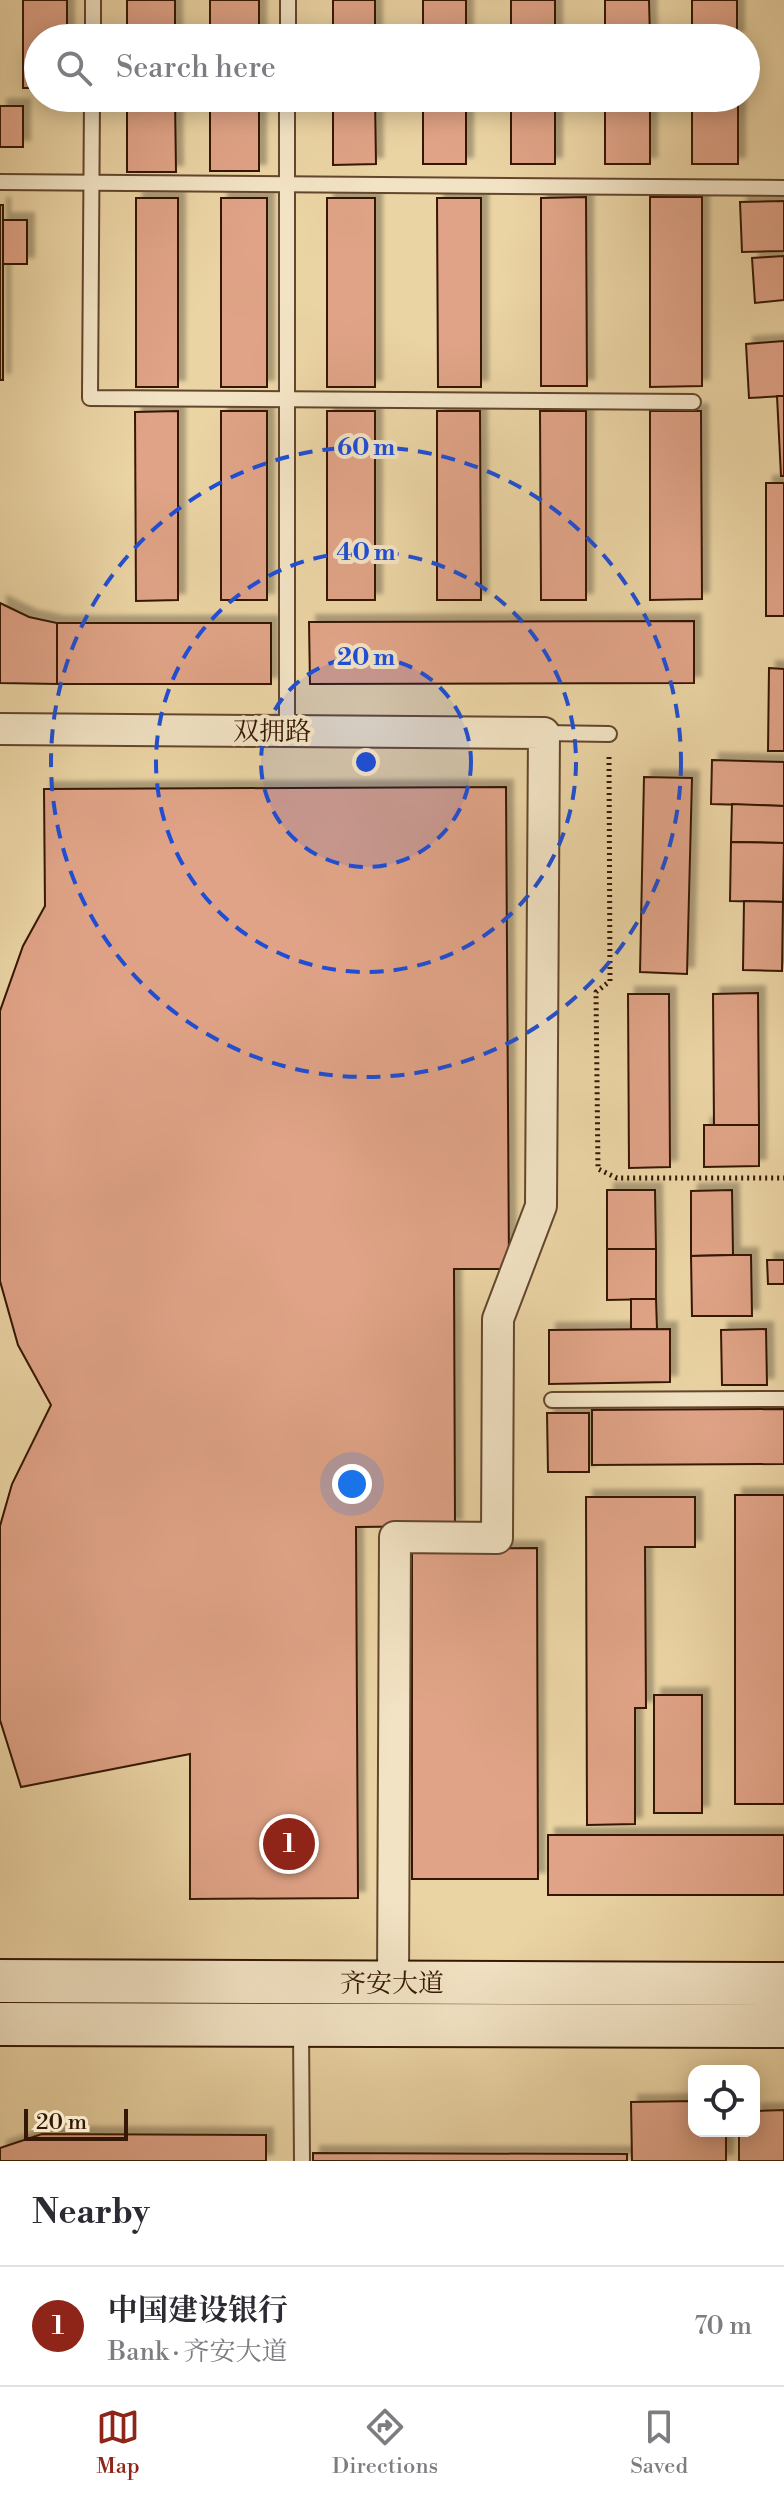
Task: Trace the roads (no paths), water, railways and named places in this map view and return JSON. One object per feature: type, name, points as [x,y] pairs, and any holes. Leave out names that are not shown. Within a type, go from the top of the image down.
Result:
[{"type":"main road","name":"齐安大道","points":[[0,1981],[784,1984]]},
{"type":"main road","name":"齐安大道","points":[[3,2025],[784,2026]]},
{"type":"street","name":"双拥路","points":[[0,729],[544,733]]},
{"type":"street","points":[[393,1983],[395,1537],[497,1538],[498,1319],[541,1206],[544,733]]},
{"type":"lane","points":[[93,0],[93,24]]},
{"type":"lane","points":[[288,0],[288,24]]},
{"type":"lane","points":[[92,112],[90,398],[693,402]]},
{"type":"lane","points":[[287,112],[287,731]]},
{"type":"lane","points":[[0,182],[784,188]]},
{"type":"lane","points":[[544,733],[609,734]]},
{"type":"lane","points":[[552,1400],[784,1399]]},
{"type":"lane","points":[[301,2024],[302,2161]]},
{"type":"place","name":"中国建设银行","points":[[289,1844]]}]
